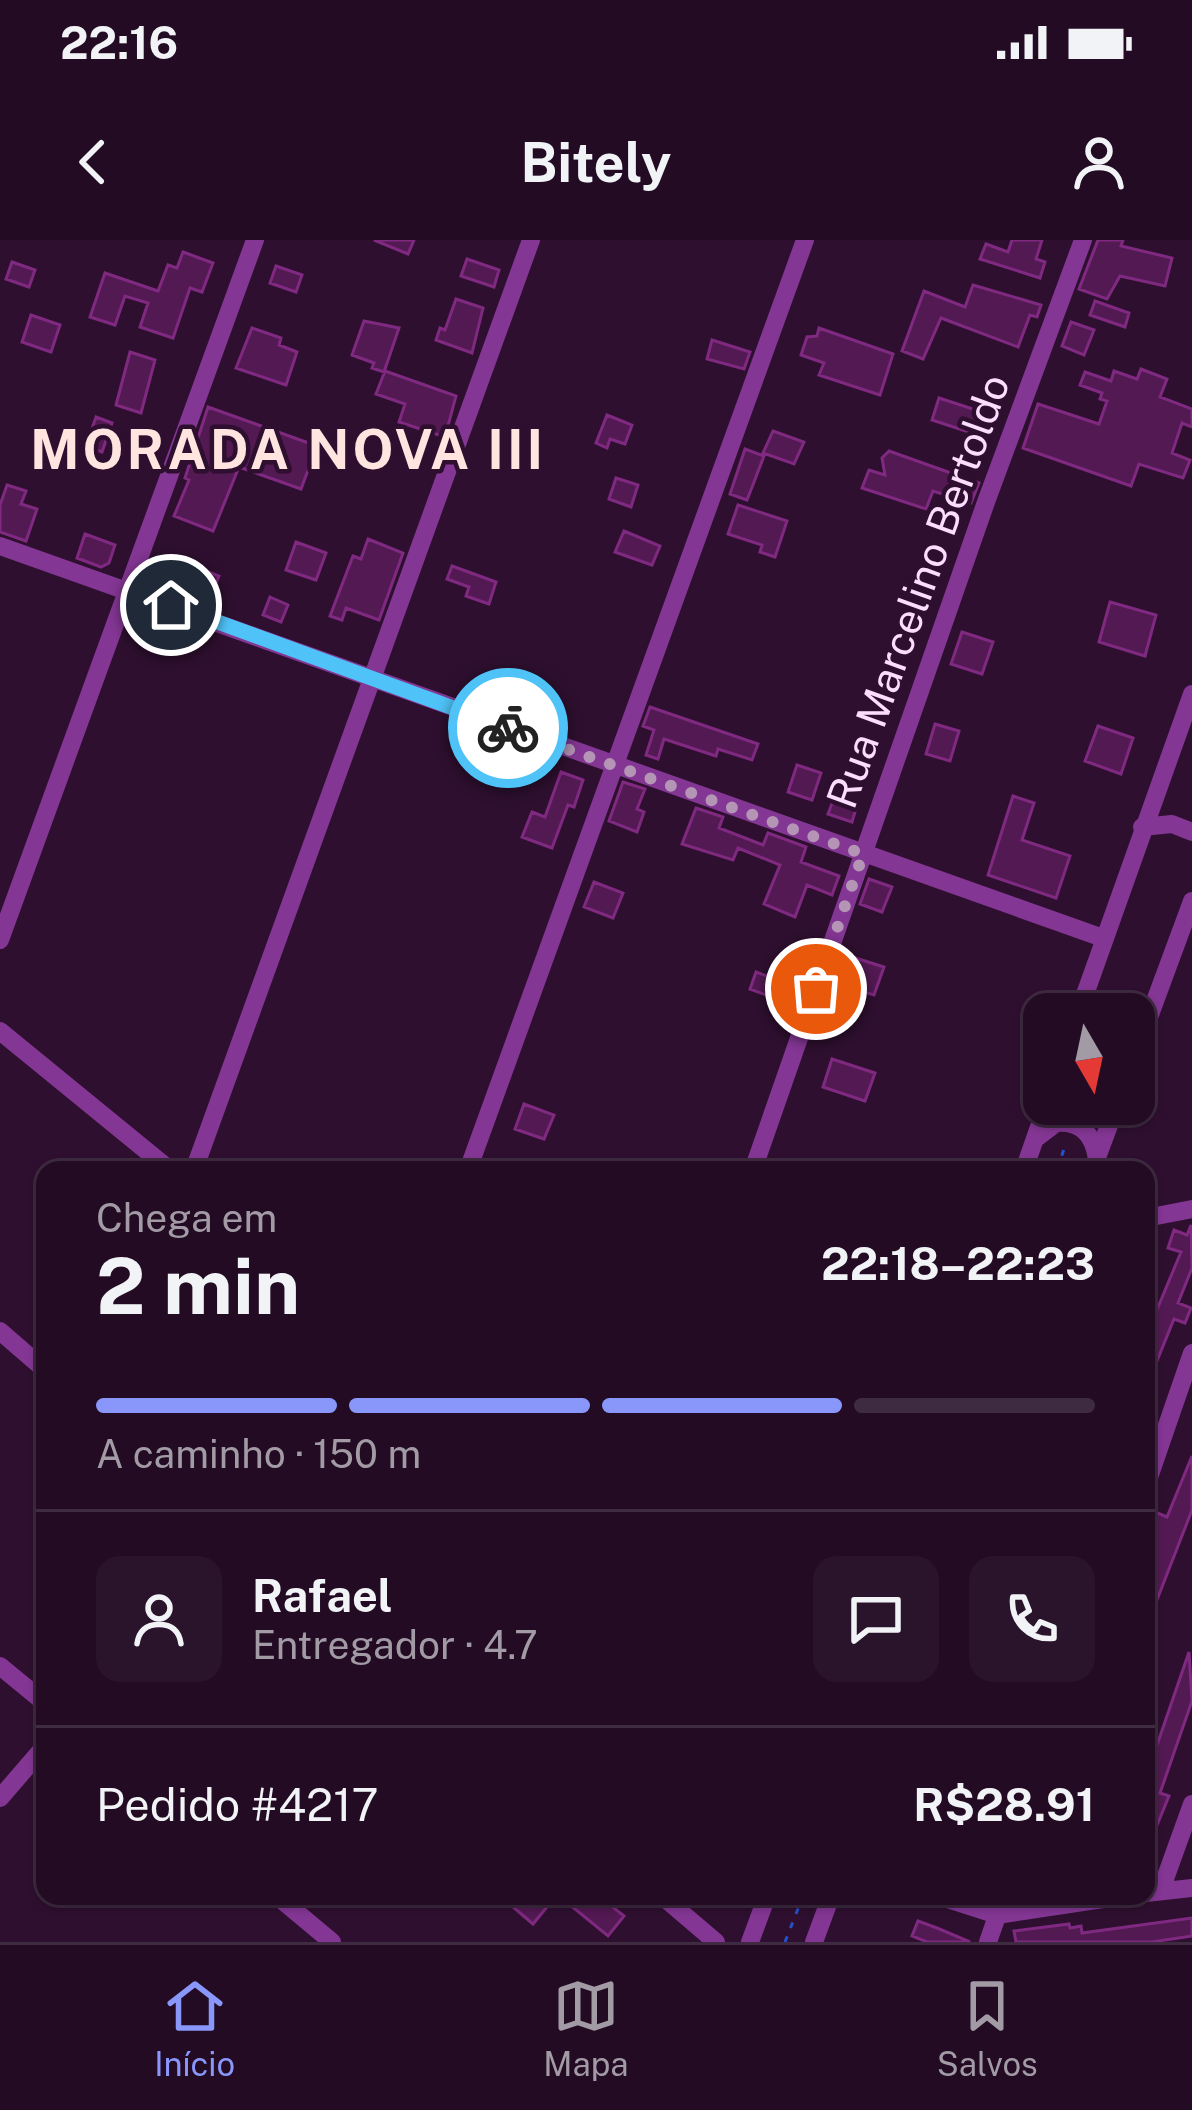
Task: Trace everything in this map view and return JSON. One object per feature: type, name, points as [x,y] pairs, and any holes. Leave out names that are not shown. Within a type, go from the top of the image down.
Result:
[{"type":"street","points":[[0,940],[255,240]]},
{"type":"street","points":[[197,1161],[531,240]]},
{"type":"street","points":[[470,1161],[805,240]]},
{"type":"street","name":"Rua Marcelino Bertoldo","points":[[756,1161],[1083,240]]},
{"type":"street","points":[[0,546],[1102,938]]},
{"type":"street","points":[[1085,993],[1192,694]]},
{"type":"street","points":[[1142,827],[1172,824],[1192,832]]},
{"type":"street","points":[[1155,1001],[1192,901]]},
{"type":"street","points":[[0,1031],[159,1161]]},
{"type":"street","points":[[1035,1138],[1056,1123],[1078,1125],[1088,1133],[1093,1161]]},
{"type":"street","points":[[1027,1161],[1040,1125]]},
{"type":"street","points":[[1095,1161],[1109,1125]]},
{"type":"street","points":[[1155,1216],[1192,1209]]},
{"type":"street","points":[[0,1331],[36,1362]]},
{"type":"street","points":[[1155,1460],[1192,1353]]},
{"type":"street","points":[[0,1666],[36,1696]]},
{"type":"street","points":[[0,1798],[36,1756]]},
{"type":"street","points":[[1155,1889],[1192,1804]]},
{"type":"street","points":[[1155,1891],[1192,1888]]},
{"type":"street","points":[[288,1905],[332,1942]]},
{"type":"street","points":[[673,1905],[716,1942]]},
{"type":"street","points":[[750,1942],[764,1905]]},
{"type":"street","points":[[814,1942],[828,1905]]},
{"type":"street","points":[[988,1942],[1000,1905]]},
{"type":"path","points":[[1060,1161],[1068,1138]]},
{"type":"path","points":[[785,1942],[799,1905]]},
{"type":"building","points":[[374,240],[414,240],[408,254]]},
{"type":"building","points":[[1012,240],[1042,240],[1036,259],[1045,262],[1040,278],[980,259],[986,244],[1008,252]]},
{"type":"building","points":[[1098,240],[1123,240],[1121,246],[1172,258],[1165,286],[1120,276],[1107,299],[1079,289]]},
{"type":"building","points":[[183,252],[213,263],[202,292],[190,288],[173,338],[140,327],[148,303],[125,296],[115,325],[90,317],[105,273],[158,291],[168,265],[177,268]]},
{"type":"building","points":[[467,259],[499,270],[494,287],[461,276]]},
{"type":"building","points":[[12,262],[35,270],[29,287],[6,279]]},
{"type":"building","points":[[276,266],[302,275],[296,292],[270,283]]},
{"type":"building","points":[[973,285],[1041,305],[1037,317],[1030,315],[1018,347],[941,318],[923,359],[902,351],[924,291],[965,307]]},
{"type":"building","points":[[456,299],[483,308],[472,353],[436,340],[440,328],[445,330]]},
{"type":"building","points":[[1095,301],[1129,313],[1125,327],[1090,315]]},
{"type":"building","points":[[31,315],[60,325],[51,352],[22,342]]},
{"type":"building","points":[[364,321],[399,328],[384,372],[352,355]]},
{"type":"building","points":[[1071,322],[1094,330],[1084,355],[1062,346]]},
{"type":"building","points":[[252,328],[281,338],[279,345],[297,352],[286,385],[236,368]]},
{"type":"building","points":[[819,328],[893,354],[880,395],[819,375],[824,363],[801,355],[807,337],[817,336]]},
{"type":"building","points":[[712,340],[750,352],[744,369],[707,359]]},
{"type":"building","points":[[130,352],[155,360],[141,413],[116,405]]},
{"type":"building","points":[[1141,369],[1167,379],[1160,397],[1192,409],[1192,427],[1182,423],[1172,453],[1190,460],[1183,478],[1139,464],[1131,486],[1023,448],[1038,404],[1099,424],[1107,401],[1100,399],[1102,393],[1080,385],[1085,372],[1111,381],[1114,371],[1137,379]]},
{"type":"building","points":[[385,371],[456,396],[445,437],[399,422],[405,404],[376,394]]},
{"type":"building","points":[[939,398],[979,411],[972,433],[932,420]]},
{"type":"building","points":[[208,407],[317,446],[301,489],[239,467],[213,531],[174,516]]},
{"type":"building","points":[[607,415],[632,425],[625,444],[610,439],[607,448],[596,443]]},
{"type":"building","points":[[96,417],[112,423],[102,452],[86,446]]},
{"type":"building","points":[[773,431],[804,442],[794,464],[763,453]]},
{"type":"building","points":[[745,449],[764,456],[747,500],[730,494]]},
{"type":"building","points":[[889,451],[979,483],[971,503],[933,491],[926,509],[862,488],[869,470],[885,475],[882,458]]},
{"type":"building","points":[[616,478],[638,485],[631,507],[609,499]]},
{"type":"building","points":[[7,485],[26,491],[21,504],[37,509],[26,541],[0,532],[0,505]]},
{"type":"building","points":[[738,505],[787,521],[775,557],[760,552],[762,545],[728,534]]},
{"type":"building","points":[[624,531],[660,546],[652,565],[615,552]]},
{"type":"building","points":[[85,534],[115,545],[109,563],[101,567],[77,558]]},
{"type":"building","points":[[368,539],[403,553],[379,620],[346,608],[342,620],[330,616],[353,556],[361,559]]},
{"type":"building","points":[[296,542],[326,553],[316,580],[286,570]]},
{"type":"building","points":[[452,566],[496,582],[489,604],[466,596],[469,587],[447,579]]},
{"type":"building","points":[[201,569],[219,576],[209,599],[192,591]]},
{"type":"building","points":[[270,597],[288,605],[281,622],[263,615]]},
{"type":"building","points":[[1110,602],[1156,615],[1145,656],[1099,642]]},
{"type":"building","points":[[962,632],[993,642],[982,674],[951,664]]},
{"type":"building","points":[[650,707],[758,744],[752,760],[718,749],[716,756],[664,739],[658,759],[646,755],[654,730],[643,726]]},
{"type":"building","points":[[935,724],[959,731],[950,761],[926,754]]},
{"type":"building","points":[[1098,726],[1133,738],[1121,774],[1085,761]]},
{"type":"building","points":[[797,765],[821,773],[812,800],[788,792]]},
{"type":"building","points":[[561,772],[583,780],[552,848],[522,837],[532,812],[545,817]]},
{"type":"building","points":[[623,782],[645,789],[637,809],[644,812],[637,832],[609,821]]},
{"type":"building","points":[[1013,796],[1034,803],[1022,840],[1070,856],[1056,898],[988,875]]},
{"type":"building","points":[[834,798],[857,805],[852,822],[828,814]]},
{"type":"building","points":[[696,808],[723,817],[719,828],[763,845],[768,833],[806,847],[801,862],[839,876],[832,895],[807,885],[795,917],[764,904],[780,865],[738,848],[733,860],[682,844]]},
{"type":"building","points":[[869,879],[892,887],[882,912],[860,904]]},
{"type":"building","points":[[594,882],[623,893],[613,918],[584,907]]},
{"type":"building","points":[[843,954],[884,967],[874,995],[857,990],[852,1005],[828,997]]},
{"type":"building","points":[[756,972],[780,981],[774,998],[750,989]]},
{"type":"building","points":[[832,1059],[875,1073],[865,1101],[823,1087]]},
{"type":"building","points":[[524,1104],[554,1115],[544,1139],[515,1129]]},
{"type":"building","points":[[1191,1225],[1192,1268],[1178,1303],[1191,1308],[1185,1323],[1174,1319],[1155,1366],[1155,1314],[1181,1252],[1168,1248],[1174,1230],[1187,1235]]},
{"type":"building","points":[[1192,1456],[1192,1510],[1155,1605],[1155,1512],[1167,1517]]},
{"type":"building","points":[[1189,1652],[1192,1701],[1160,1793],[1169,1796],[1155,1830],[1155,1751]]},
{"type":"building","points":[[511,1905],[549,1905],[533,1924]]},
{"type":"building","points":[[570,1905],[610,1905],[624,1916],[608,1936]]},
{"type":"building","points":[[1192,1918],[1192,1936],[1152,1942],[1016,1942],[1014,1931],[1069,1924],[1070,1928],[1081,1926],[1082,1933]]},
{"type":"building","points":[[918,1921],[970,1942],[927,1942],[912,1936]]},
{"type":"way so far","points":[[508,728],[863,854],[816,989]]},
{"type":"district","name":"MORADA NOVA III","points":[[288,450]]},
{"type":"route","points":[[171,605],[508,728]]}]
